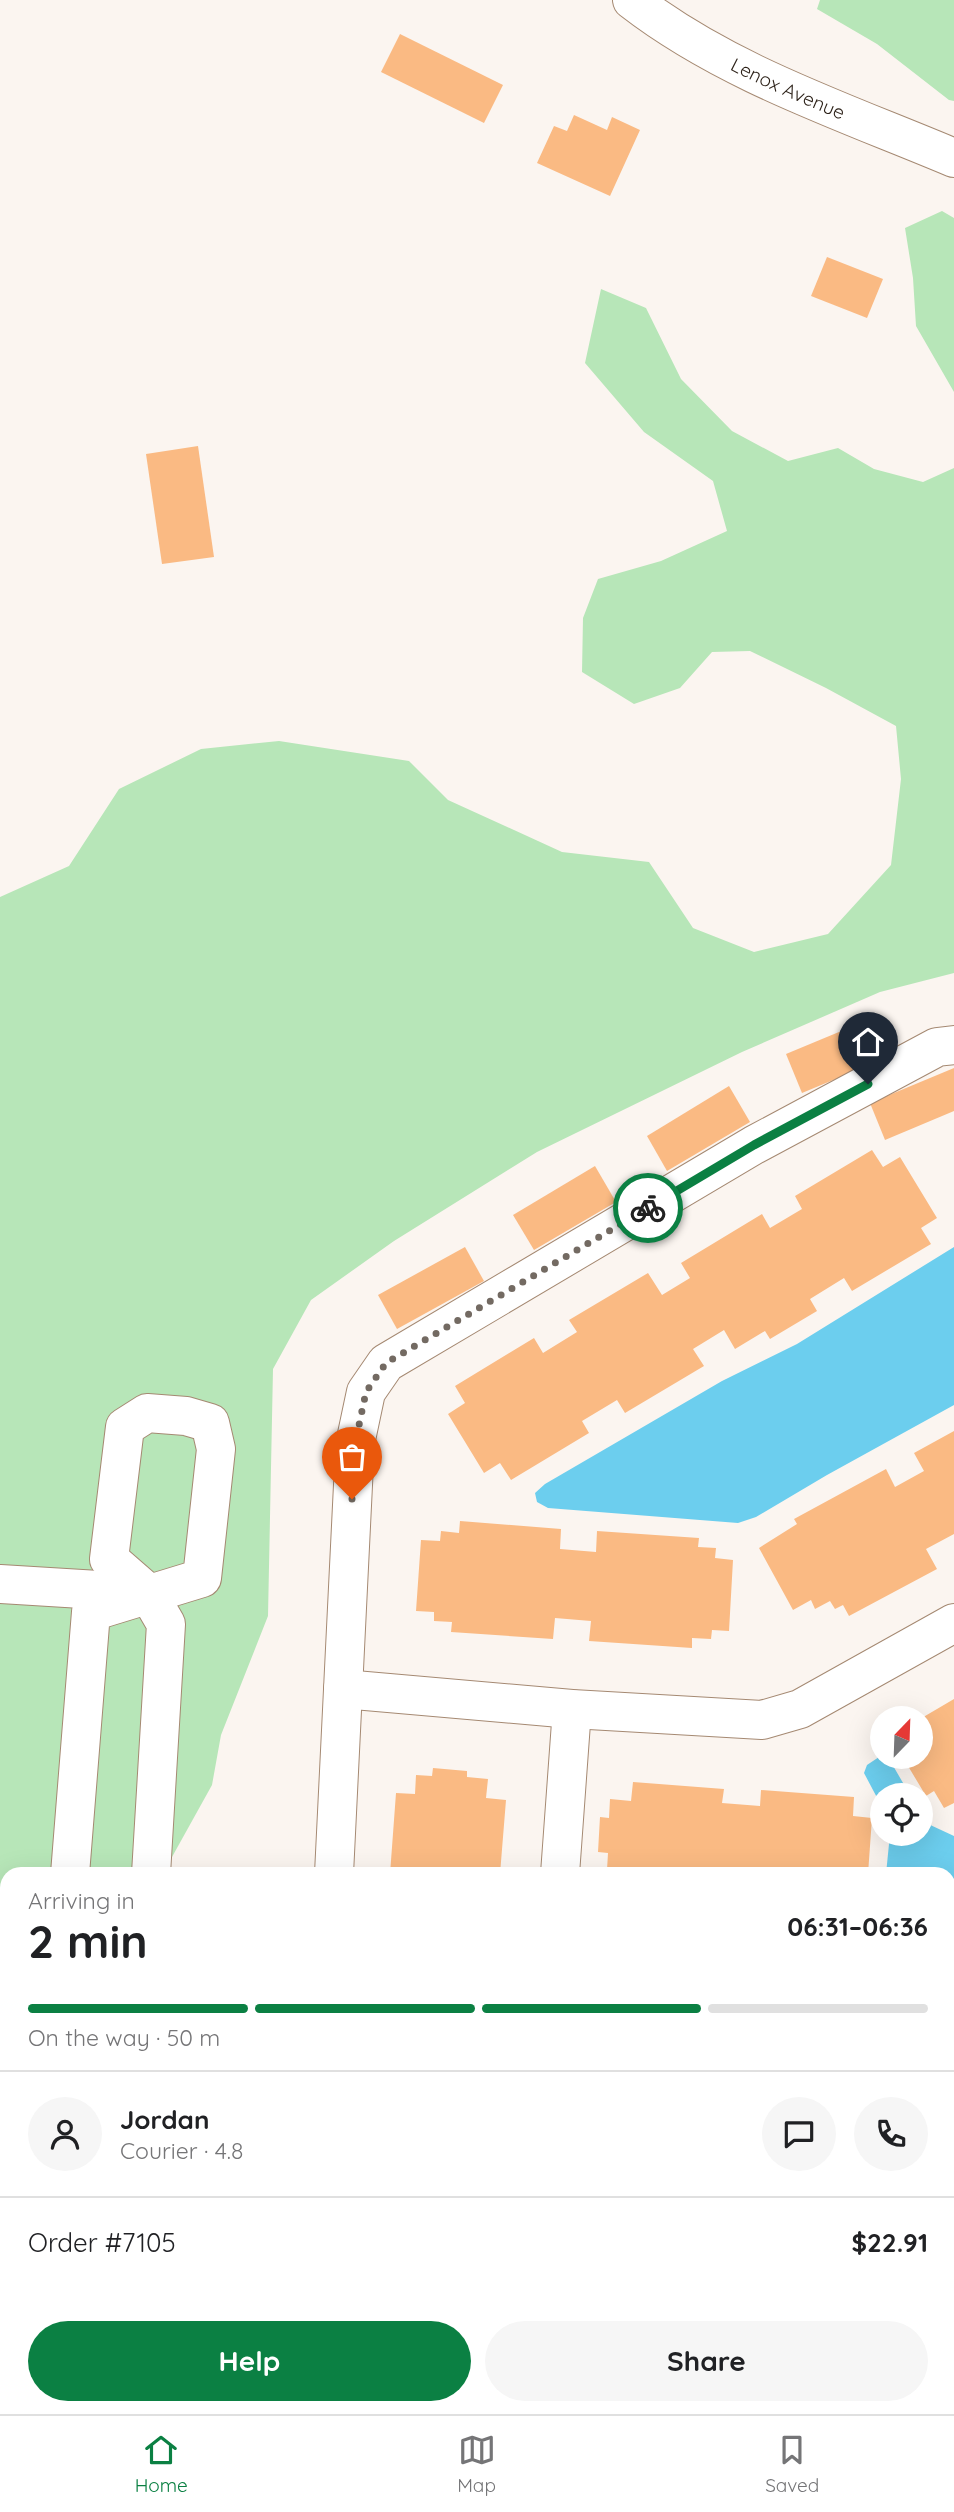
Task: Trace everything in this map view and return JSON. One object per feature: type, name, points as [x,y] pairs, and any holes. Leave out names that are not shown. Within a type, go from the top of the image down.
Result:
[{"type":"street","name":"Lenox Avenue","points":[[632,0],[664,24],[768,80],[954,158]]},
{"type":"street","points":[[334,1867],[355,1444],[366,1392],[386,1363],[754,1145],[937,1047],[954,1045]]},
{"type":"street","points":[[71,1867],[90,1612],[148,1592],[202,1578],[216,1449],[210,1423],[186,1416],[147,1413],[125,1427],[109,1559],[148,1592],[166,1624],[150,1867]]},
{"type":"street","points":[[0,1584],[148,1592]]},
{"type":"street","points":[[343,1689],[572,1709],[762,1720],[800,1709],[954,1623]]},
{"type":"street","points":[[561,1867],[572,1709]]},
{"type":"green space","points":[[820,0],[954,0],[954,101],[949,100],[877,44],[817,9]]},
{"type":"green space","points":[[942,211],[954,218],[954,392],[916,326],[913,278],[905,228]]},
{"type":"green space","points":[[601,289],[646,308],[681,379],[732,431],[788,461],[838,448],[874,469],[923,482],[954,468],[954,973],[880,992],[742,1052],[537,1152],[394,1241],[311,1300],[273,1369],[268,1616],[221,1735],[212,1785],[172,1857],[153,1867],[0,1867],[0,897],[69,866],[119,789],[201,749],[279,741],[409,761],[448,800],[562,852],[649,862],[693,928],[754,952],[828,934],[891,865],[901,779],[896,726],[750,651],[712,652],[680,688],[634,704],[582,672],[583,618],[598,579],[661,561],[727,531],[713,481],[644,432],[585,363]]},
{"type":"water","points":[[954,1247],[954,1405],[756,1517],[738,1523],[548,1508],[537,1502],[535,1493],[545,1484],[722,1381],[797,1344]]},
{"type":"water","points":[[870,1763],[870,1769],[895,1769],[903,1783],[870,1784],[864,1773]]},
{"type":"water","points":[[933,1826],[954,1836],[954,1867],[887,1867],[889,1846],[933,1846]]},
{"type":"building","points":[[400,34],[503,85],[484,123],[381,72]]},
{"type":"building","points":[[574,115],[607,130],[612,117],[640,130],[610,196],[537,163],[554,126],[567,131]]},
{"type":"building","points":[[827,257],[883,279],[867,318],[811,296]]},
{"type":"building","points":[[198,446],[214,557],[162,564],[146,454]]},
{"type":"building","points":[[875,1017],[891,1056],[802,1093],[786,1054]]},
{"type":"building","points":[[954,1068],[954,1111],[885,1140],[870,1103]]},
{"type":"building","points":[[729,1086],[750,1122],[667,1171],[647,1136]]},
{"type":"building","points":[[872,1150],[883,1167],[900,1157],[937,1218],[921,1228],[931,1244],[852,1291],[844,1278],[810,1299],[817,1311],[770,1339],[765,1331],[735,1349],[724,1330],[693,1349],[704,1366],[625,1413],[617,1400],[582,1421],[589,1433],[511,1480],[500,1463],[484,1473],[448,1414],[465,1403],[455,1386],[534,1338],[543,1353],[577,1332],[569,1320],[648,1273],[662,1295],[690,1278],[681,1263],[762,1214],[770,1228],[802,1209],[795,1196]]},
{"type":"building","points":[[595,1166],[616,1202],[534,1250],[513,1215]]},
{"type":"building","points":[[465,1247],[484,1281],[397,1329],[378,1295]]},
{"type":"building","points":[[954,1431],[954,1534],[926,1549],[937,1569],[849,1616],[843,1605],[835,1609],[830,1601],[815,1609],[811,1600],[793,1610],[759,1548],[797,1524],[794,1519],[886,1469],[895,1487],[924,1471],[914,1453]]},
{"type":"building","points":[[460,1521],[561,1529],[560,1549],[596,1552],[597,1531],[699,1538],[698,1547],[716,1548],[715,1558],[733,1560],[729,1631],[712,1630],[711,1639],[692,1638],[692,1648],[589,1641],[591,1621],[555,1618],[553,1639],[451,1632],[452,1622],[434,1621],[434,1612],[416,1611],[421,1540],[440,1541],[441,1531],[459,1533]]},
{"type":"building","points":[[954,1699],[954,1803],[944,1808],[933,1792],[933,1783],[918,1783],[910,1769],[933,1769],[933,1711]]},
{"type":"building","points":[[433,1768],[467,1771],[467,1777],[488,1779],[486,1798],[506,1800],[501,1867],[391,1867],[396,1793],[415,1794],[416,1775],[432,1776]]},
{"type":"building","points":[[633,1782],[724,1789],[722,1803],[760,1806],[761,1790],[854,1797],[853,1816],[870,1818],[868,1867],[607,1867],[608,1853],[598,1852],[600,1817],[609,1818],[610,1799],[631,1801]]},
{"type":"way so far","points":[[352,1499],[355,1444],[366,1392],[386,1363],[648,1208]]},
{"type":"route","points":[[648,1208],[754,1145],[868,1084]]}]
